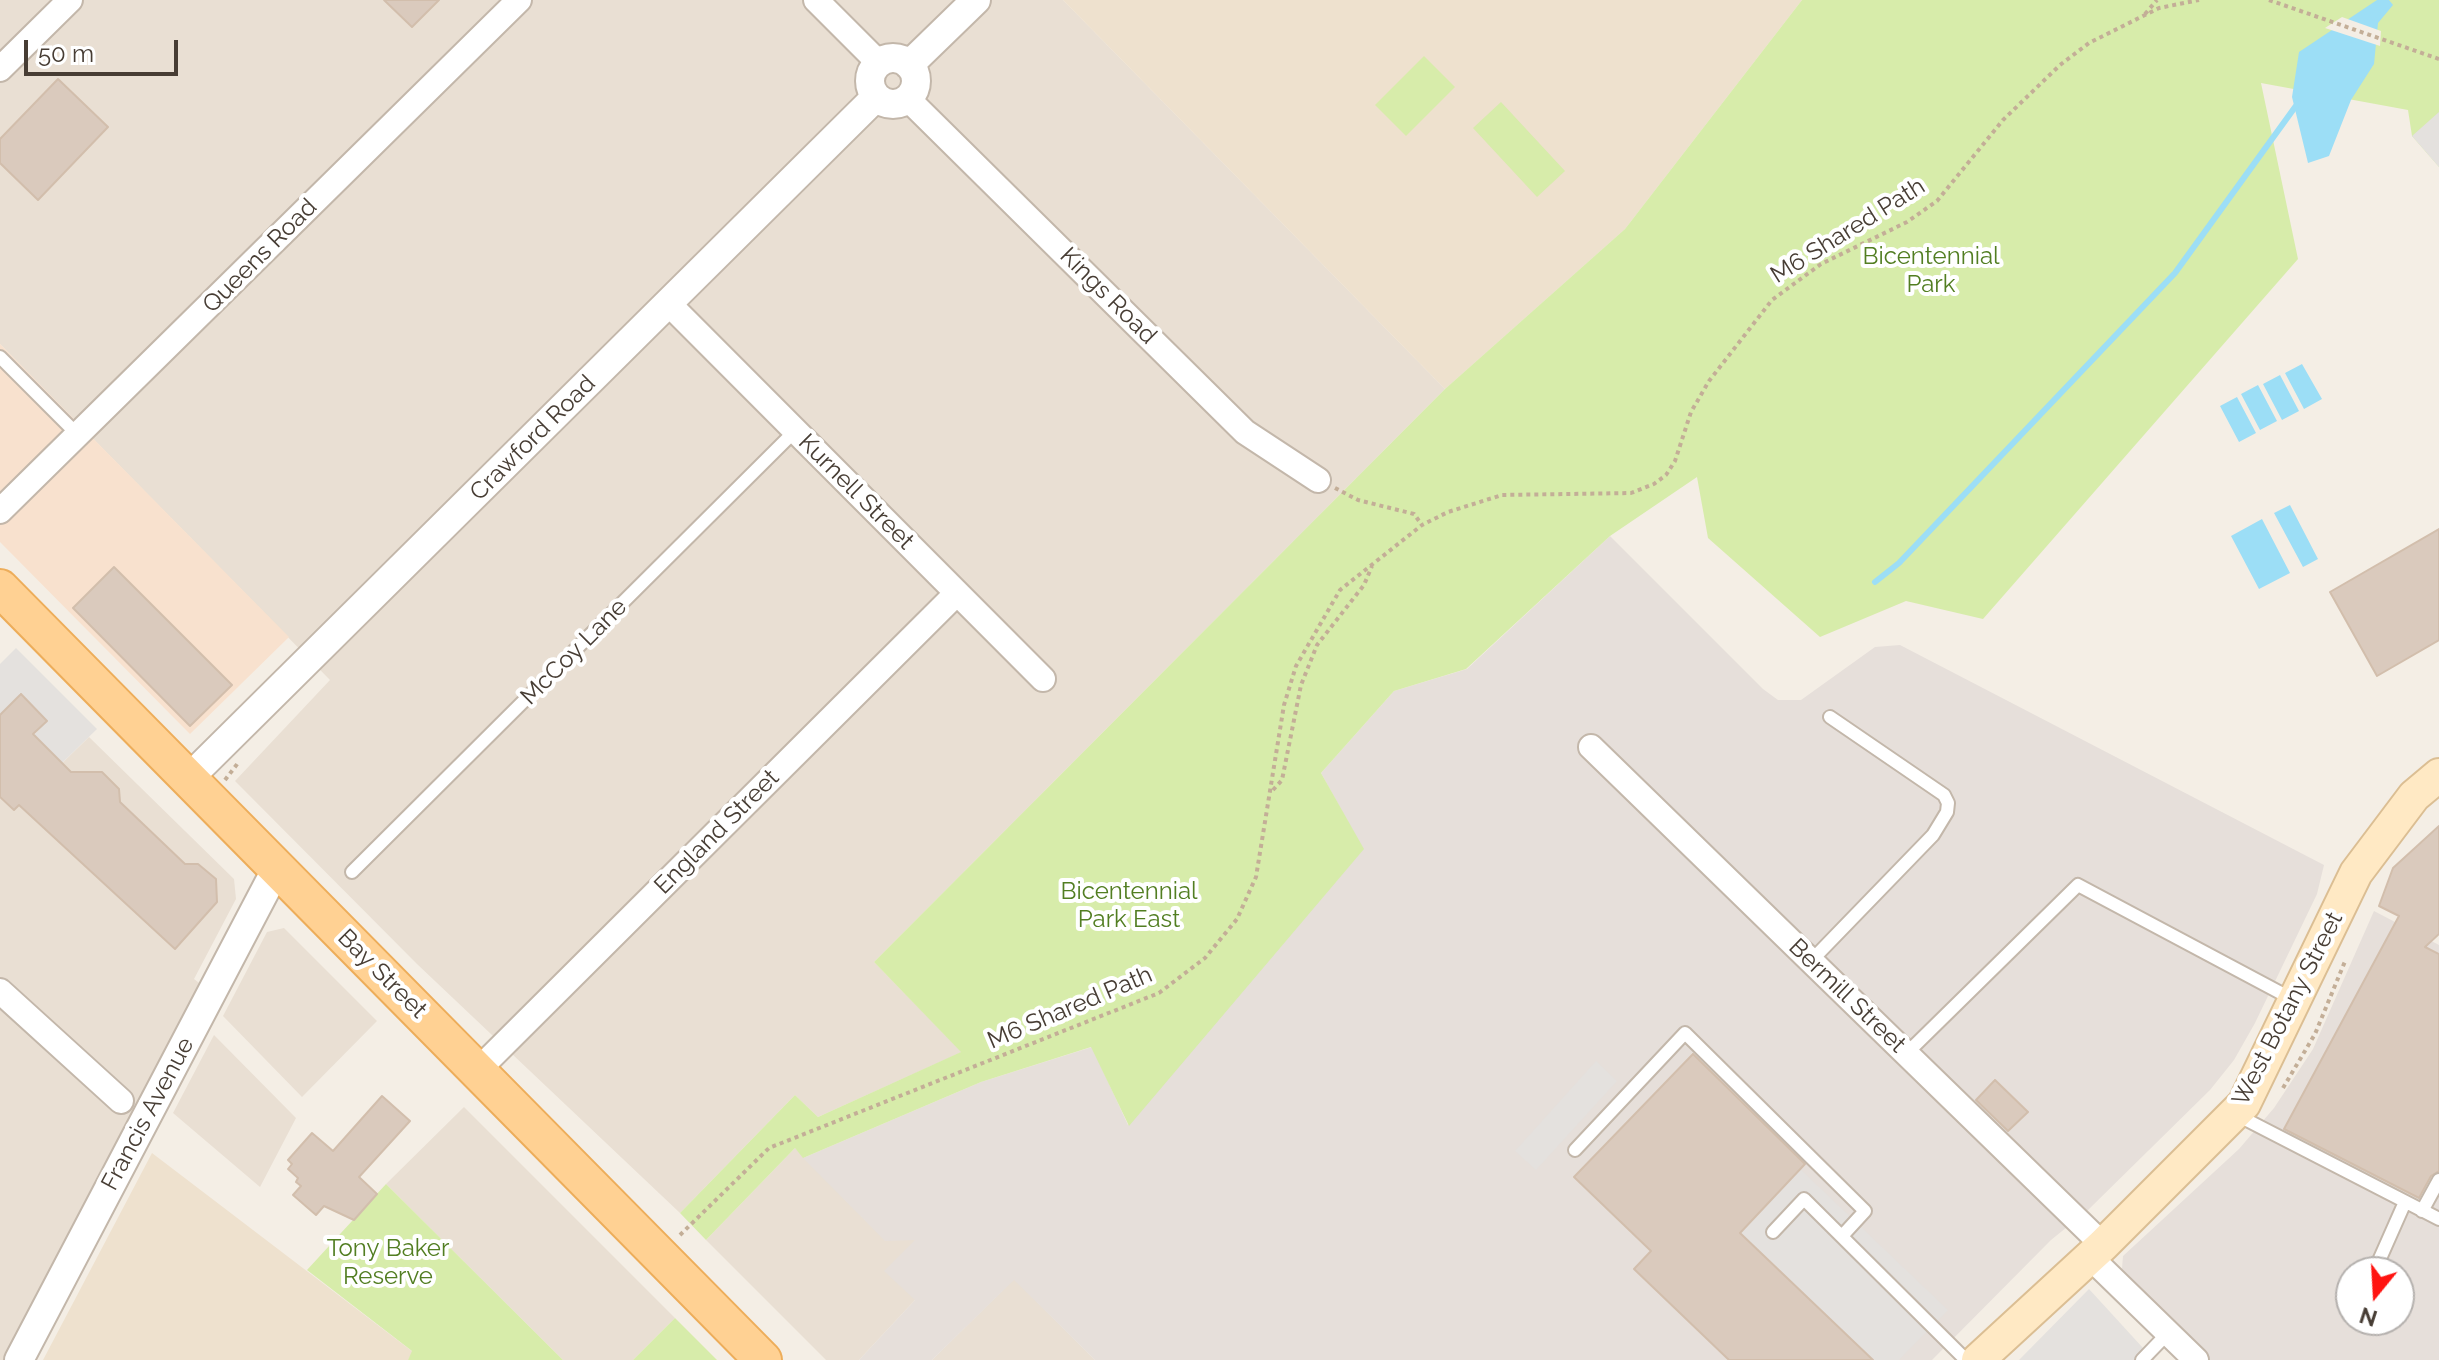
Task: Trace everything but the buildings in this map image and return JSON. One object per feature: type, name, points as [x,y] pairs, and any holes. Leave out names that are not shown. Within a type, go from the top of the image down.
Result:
[{"type":"main road","name":"Bay Street","points":[[0,588],[763,1360]]},
{"type":"main road","name":"West Botany Street","points":[[1978,1360],[2096,1251],[2244,1104],[2356,873],[2414,796],[2439,775]]},
{"type":"street","name":"Queens Road","points":[[0,511],[519,0]]},
{"type":"street","points":[[816,0],[879,63]]},
{"type":"street","points":[[909,65],[976,0]]},
{"type":"street","points":[[0,69],[65,1]]},
{"type":"street","points":[[894,58],[909,65],[916,82],[908,99],[891,105],[876,97],[870,80],[879,63],[894,58]]},
{"type":"street","name":"Crawford Road","points":[[189,778],[876,97]]},
{"type":"street","name":"Kings Road","points":[[908,99],[1245,432],[1318,480]]},
{"type":"street","name":"Kurnell Street","points":[[669,304],[1043,679]]},
{"type":"street","name":"England Street","points":[[477,1071],[957,593]]},
{"type":"street","name":"Bermill Street","points":[[1591,747],[1906,1054],[2196,1360]]},
{"type":"street","name":"Francis Avenue","points":[[24,1358],[277,868]]},
{"type":"street","points":[[0,991],[121,1101]]},
{"type":"lane","points":[[0,357],[78,435]]},
{"type":"lane","name":"McCoy Lane","points":[[352,872],[795,431]]},
{"type":"lane","points":[[1811,961],[1933,835],[1947,812],[1948,803],[1944,795],[1830,717]]},
{"type":"lane","points":[[1906,1054],[2078,885],[2295,1000]]},
{"type":"lane","points":[[1575,1150],[1685,1033],[1865,1211],[1842,1236]]},
{"type":"lane","points":[[2235,1113],[2439,1219]]},
{"type":"lane","points":[[2422,1211],[2439,1180]]},
{"type":"lane","points":[[1773,1232],[1804,1199],[1966,1360]]},
{"type":"lane","points":[[2381,1256],[2405,1202]]},
{"type":"lane","points":[[2142,1360],[2168,1333]]},
{"type":"path","name":"M6 Shared Path","points":[[2144,16],[2157,0]]},
{"type":"path","name":"M6 Shared Path","points":[[679,1234],[769,1148],[1091,1023],[1159,993],[1205,958],[1237,919],[1256,877],[1284,705],[1296,666],[1340,590],[1422,525],[1502,495],[1631,493],[1654,484],[1666,475],[1675,461],[1691,412],[1709,381],[1772,300],[1821,264],[1907,222],[1937,201],[2003,120],[2060,65],[2089,43],[2159,8],[2199,0]]},
{"type":"path","points":[[2269,0],[2439,59]]},
{"type":"path","points":[[1318,480],[1358,500],[1414,514],[1422,525]]},
{"type":"path","points":[[1271,792],[1282,780],[1301,685],[1317,645],[1364,585],[1373,563]]},
{"type":"path","points":[[228,778],[239,766]]},
{"type":"shaded area","points":[[0,0],[1063,0],[1445,389],[874,962],[962,1052],[818,1117],[795,1095],[680,1213],[417,964],[235,781],[330,680],[0,344]]},
{"type":"shaded area","points":[[1063,0],[1802,0],[1625,229],[1445,389]]},
{"type":"shaded area","points":[[2439,112],[2439,167],[2412,136]]},
{"type":"shaded area","points":[[0,344],[289,637],[190,734],[0,542]]},
{"type":"shaded area","points":[[1610,536],[1763,689],[1778,700],[1801,700],[1875,647],[1900,645],[2324,865],[2317,894],[2255,1023],[2234,1060],[2210,1090],[2088,1210],[2051,1240],[1932,1360],[1095,1360],[1014,1280],[932,1360],[859,1360],[915,1300],[884,1271],[915,1240],[885,1241],[803,1158],[981,1082],[1092,1047],[1128,1125],[1363,849],[1321,773],[1394,691],[1467,669]]},
{"type":"shaded area","points":[[16,648],[97,729],[62,763],[34,735],[46,721],[22,694],[0,715],[0,664]]},
{"type":"shaded area","points":[[89,737],[234,879],[236,899],[194,979],[203,986],[6,1360],[0,1360],[0,796],[15,809]]},
{"type":"shaded area","points":[[2374,911],[2439,945],[2439,1360],[2209,1360],[2122,1269],[2123,1256],[2239,1149],[2274,1108],[2313,1049]]},
{"type":"shaded area","points":[[284,928],[377,1021],[302,1097],[223,1016],[267,932]]},
{"type":"shaded area","points":[[214,1035],[296,1118],[260,1187],[173,1113]]},
{"type":"shaded area","points":[[1596,1061],[1617,1081],[1536,1170],[1515,1151]]},
{"type":"shaded area","points":[[464,1107],[675,1318],[633,1360],[563,1360],[386,1184]]},
{"type":"shaded area","points":[[795,1148],[885,1240],[916,1240],[915,1300],[859,1360],[826,1360],[706,1240]]},
{"type":"shaded area","points":[[152,1153],[413,1352],[408,1360],[43,1360]]},
{"type":"shaded area","points":[[1798,1167],[1948,1310],[1899,1360],[1873,1360],[1740,1233]]},
{"type":"shaded area","points":[[1014,1279],[1095,1360],[932,1360]]},
{"type":"shaded area","points":[[2089,1289],[2154,1360],[2019,1360]]},
{"type":"green space","name":"Bicentennial Park","points":[[1802,0],[2439,0],[2439,167],[2412,136],[2408,110],[2261,83],[2298,259],[1983,619],[1906,601],[1820,637],[1708,538],[1697,477],[1610,536],[1466,669],[1394,691],[1321,773],[1364,849],[1129,1126],[1091,1047],[981,1082],[803,1158],[795,1148],[706,1240],[680,1213],[795,1095],[818,1117],[961,1052],[874,962],[1445,389],[1625,229]]},
{"type":"green space","points":[[1424,56],[1455,87],[1406,136],[1375,105]]},
{"type":"green space","points":[[1501,102],[1565,171],[1537,197],[1473,128]]},
{"type":"green space","name":"Tony Baker Reserve","points":[[386,1184],[563,1360],[408,1360],[412,1351],[307,1270]]},
{"type":"green space","points":[[675,1318],[717,1360],[633,1360]]},
{"type":"water","points":[[2377,0],[2389,0],[2393,5],[2378,23],[2374,64],[2351,100],[2329,156],[2308,163],[2292,97],[2299,52]]},
{"type":"water","points":[[2302,364],[2322,399],[2304,409],[2285,373]]},
{"type":"water","points":[[2280,375],[2299,411],[2282,420],[2263,384]]},
{"type":"water","points":[[2258,385],[2277,421],[2260,430],[2241,394]]},
{"type":"water","points":[[2237,397],[2256,433],[2239,442],[2220,406]]},
{"type":"water","points":[[2290,505],[2318,559],[2303,567],[2274,513]]},
{"type":"water","points":[[2262,519],[2290,573],[2259,589],[2231,536]]},
{"type":"pier","points":[[2342,17],[2381,31],[2380,46],[2325,28]]},
{"type":"waterway","points":[[1875,582],[1899,563],[2175,273],[2298,103]]},
{"type":"park label","name":"Bicentennial Park East","points":[[1129,906]]}]
